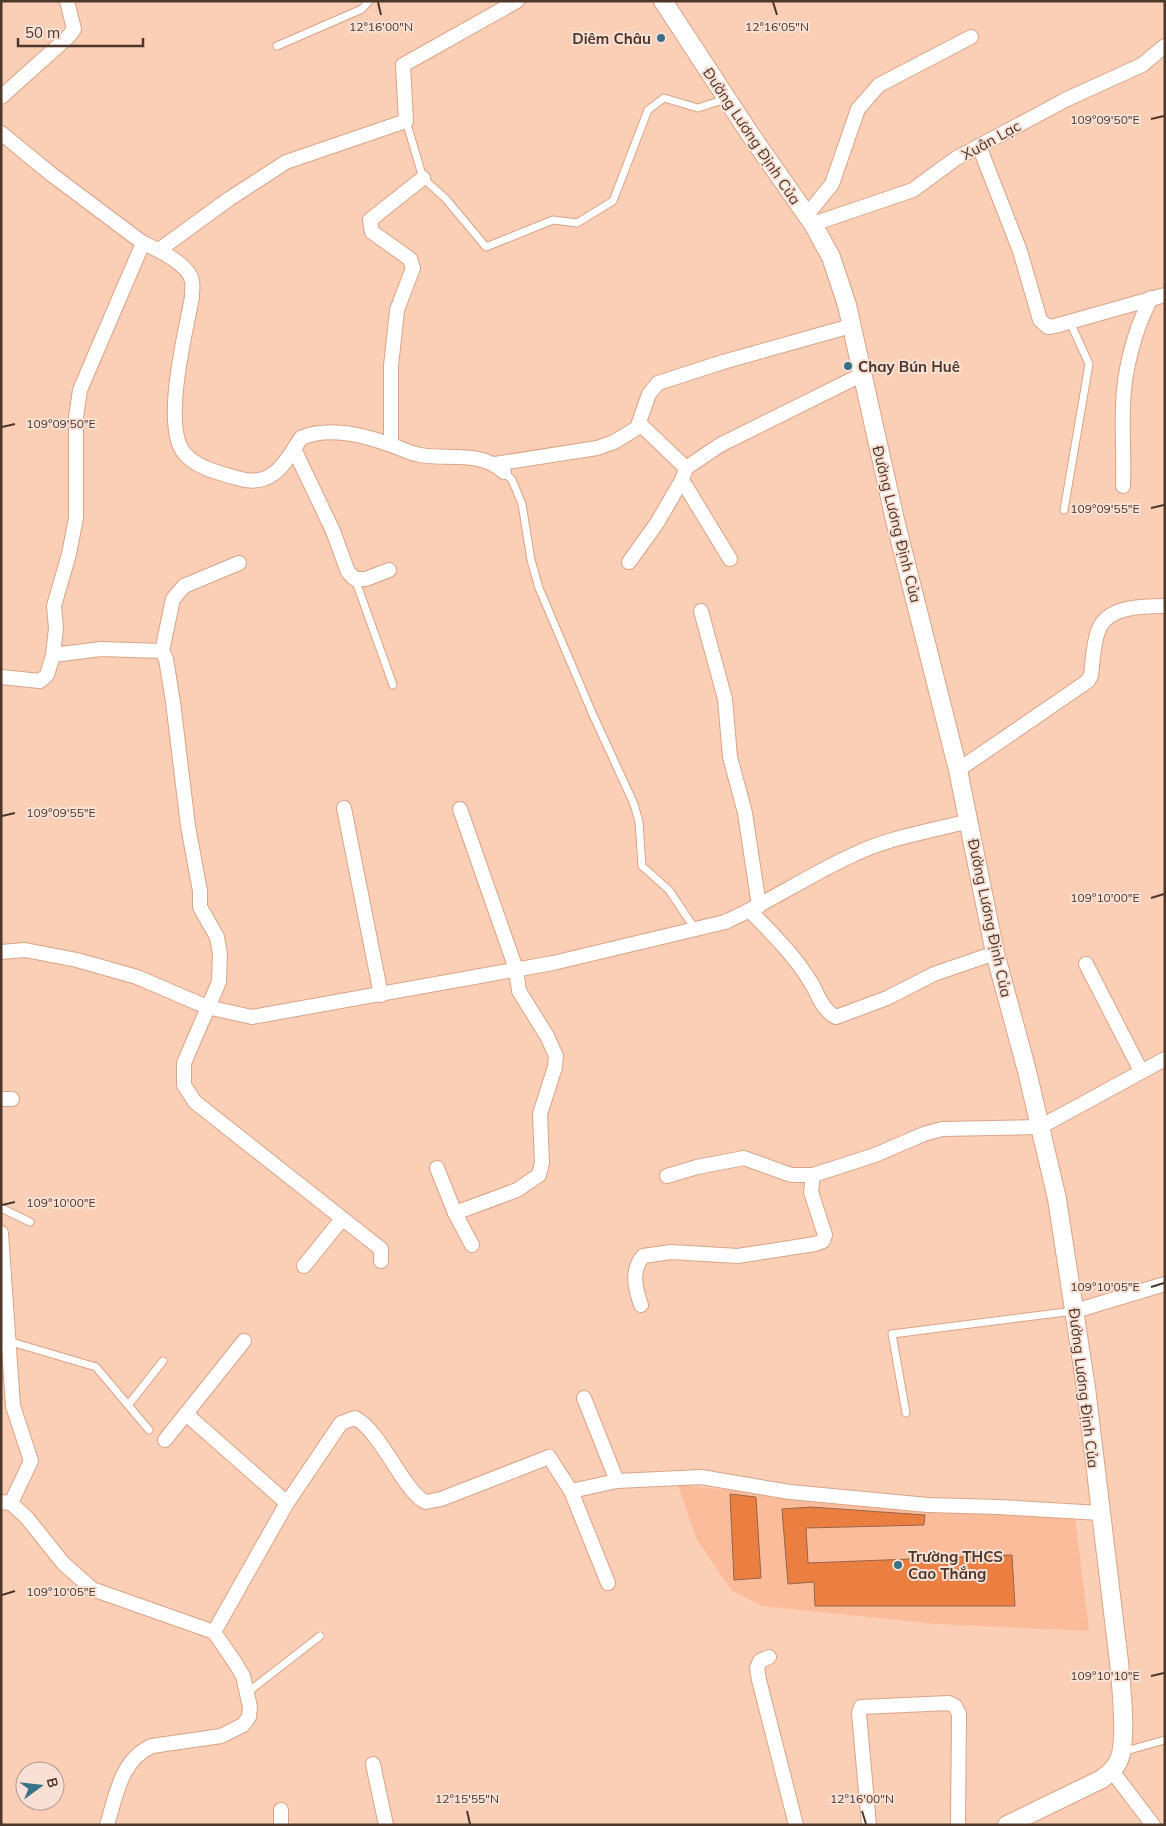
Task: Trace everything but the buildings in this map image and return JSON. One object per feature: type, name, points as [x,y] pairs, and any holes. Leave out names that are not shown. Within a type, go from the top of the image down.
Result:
[{"type":"street","points":[[1,97],[68,37],[74,29],[67,1]]},
{"type":"street","points":[[159,250],[229,199],[286,162],[406,121],[403,66],[517,1]]},
{"type":"street","name":"Đường Lương Định Của","points":[[663,1],[726,99],[810,220],[839,275],[970,821],[995,953],[1040,1127],[1056,1199],[1075,1311],[1123,1701],[1122,1753],[1112,1771],[1102,1779],[1007,1825]]},
{"type":"street","points":[[810,220],[832,184],[858,109],[880,85],[971,37]]},
{"type":"street","name":"Xuân Lạc","points":[[810,220],[913,190],[955,159],[1066,99],[1142,64],[1165,46]]},
{"type":"street","points":[[1,132],[51,174],[143,243],[159,250],[185,268],[193,282],[175,392],[174,417],[179,446],[190,458],[208,468],[240,479],[266,479],[275,474],[301,438],[332,432],[390,444],[409,453],[423,456],[456,456],[500,468],[597,448],[623,437],[640,424],[646,401],[653,387],[658,383],[723,362],[851,326]]},
{"type":"street","points":[[979,146],[1020,250],[1040,320],[1048,327],[1158,296]]},
{"type":"street","points":[[390,444],[391,366],[397,310],[413,268],[410,259],[372,232],[370,220],[423,178]]},
{"type":"street","points":[[1,677],[40,681],[47,676],[53,654],[56,628],[54,606],[69,554],[76,518],[76,418],[80,390],[143,243]]},
{"type":"street","points":[[1123,486],[1125,446],[1123,405],[1128,361],[1142,316],[1158,296]]},
{"type":"street","points":[[629,562],[657,523],[684,474],[720,445],[862,375]]},
{"type":"street","points":[[640,424],[684,474],[730,558]]},
{"type":"street","points":[[294,449],[333,531],[348,572],[355,579],[366,579],[388,570]]},
{"type":"street","points":[[239,563],[184,586],[177,592],[173,599],[162,651],[166,659],[173,702],[188,826],[200,891],[200,908],[217,937],[220,954],[219,982],[184,1063],[184,1085],[195,1102],[381,1249],[381,1261]]},
{"type":"street","points":[[958,770],[1088,681],[1091,675],[1099,629],[1113,614],[1129,609],[1165,606]]},
{"type":"street","points":[[701,611],[725,698],[730,757],[745,813],[755,908],[795,960],[829,1014],[836,1017],[887,998],[934,974],[995,953]]},
{"type":"street","points":[[53,654],[100,649],[162,651]]},
{"type":"street","points":[[344,808],[381,995]]},
{"type":"street","points":[[455,1213],[517,1190],[539,1175],[542,1163],[540,1114],[555,1067],[556,1056],[547,1036],[519,991],[516,970],[460,809]]},
{"type":"street","points":[[1,952],[25,950],[78,960],[137,977],[207,1007],[252,1017],[516,970],[725,922],[755,908],[856,853],[892,839],[970,821]]},
{"type":"street","points":[[1086,964],[1141,1071]]},
{"type":"street","points":[[667,1176],[697,1167],[744,1158],[761,1162],[792,1175],[813,1175],[876,1155],[924,1134],[942,1130],[1040,1127],[1165,1059]]},
{"type":"street","points":[[436,1168],[455,1213],[472,1245]]},
{"type":"street","points":[[641,1305],[635,1281],[636,1264],[643,1256],[671,1252],[738,1256],[815,1244],[823,1241],[825,1235],[811,1192],[813,1175]]},
{"type":"street","points":[[304,1266],[342,1219]]},
{"type":"street","points":[[1,1233],[13,1406],[31,1462],[6,1503],[45,1538],[63,1563],[92,1588],[214,1632],[244,1676],[248,1692],[250,1707],[248,1717],[243,1726],[233,1732],[152,1746],[134,1758],[125,1771],[107,1825]]},
{"type":"street","points":[[1075,1311],[1165,1284]]},
{"type":"street","points":[[165,1440],[244,1341]]},
{"type":"street","points":[[584,1398],[617,1481]]},
{"type":"street","points":[[186,1414],[287,1504]]},
{"type":"street","points":[[214,1632],[287,1504],[341,1423],[355,1418],[383,1447],[417,1496],[426,1502],[441,1499],[549,1457],[571,1491],[608,1584]]},
{"type":"street","points":[[571,1491],[617,1481],[701,1477],[790,1492],[908,1503],[1100,1514]]},
{"type":"street","points":[[769,1657],[760,1661],[757,1668],[796,1825]]},
{"type":"street","points":[[869,1825],[859,1713],[861,1708],[949,1703],[955,1706],[959,1714],[958,1825]]},
{"type":"street","points":[[373,1764],[386,1825]]},
{"type":"street","points":[[1112,1771],[1153,1825]]},
{"type":"street","points":[[281,1810],[281,1825]]},
{"type":"lane","points":[[277,46],[362,9],[369,1]]},
{"type":"lane","points":[[406,121],[423,178],[446,199],[486,247],[553,220],[577,223],[613,201],[648,110],[664,98],[698,108],[726,99]]},
{"type":"lane","points":[[1064,510],[1089,364],[1070,322]]},
{"type":"lane","points":[[500,468],[512,480],[522,504],[531,560],[539,588],[593,715],[634,804],[639,822],[642,866],[669,890],[695,929]]},
{"type":"lane","points":[[355,579],[393,685]]},
{"type":"lane","points":[[1,1208],[30,1222]]},
{"type":"lane","points":[[906,1413],[892,1334],[1075,1311]]},
{"type":"lane","points":[[8,1341],[96,1367],[149,1430]]},
{"type":"lane","points":[[129,1404],[162,1361]]},
{"type":"lane","points":[[248,1692],[320,1636]]},
{"type":"lane","points":[[1122,1753],[1165,1740]]},
{"type":"shaded area","name":"Trường THCS Cao Thắng","points":[[678,1485],[950,1513],[1075,1518],[1089,1631],[937,1624],[762,1606],[732,1591],[697,1540]]},
{"type":"place","name":"Diêm Châu","points":[[661,38]]},
{"type":"place","name":"Chay Bún Huê","points":[[848,366]]},
{"type":"place","name":"Trường THCS Cao Thắng","points":[[898,1565]]}]
